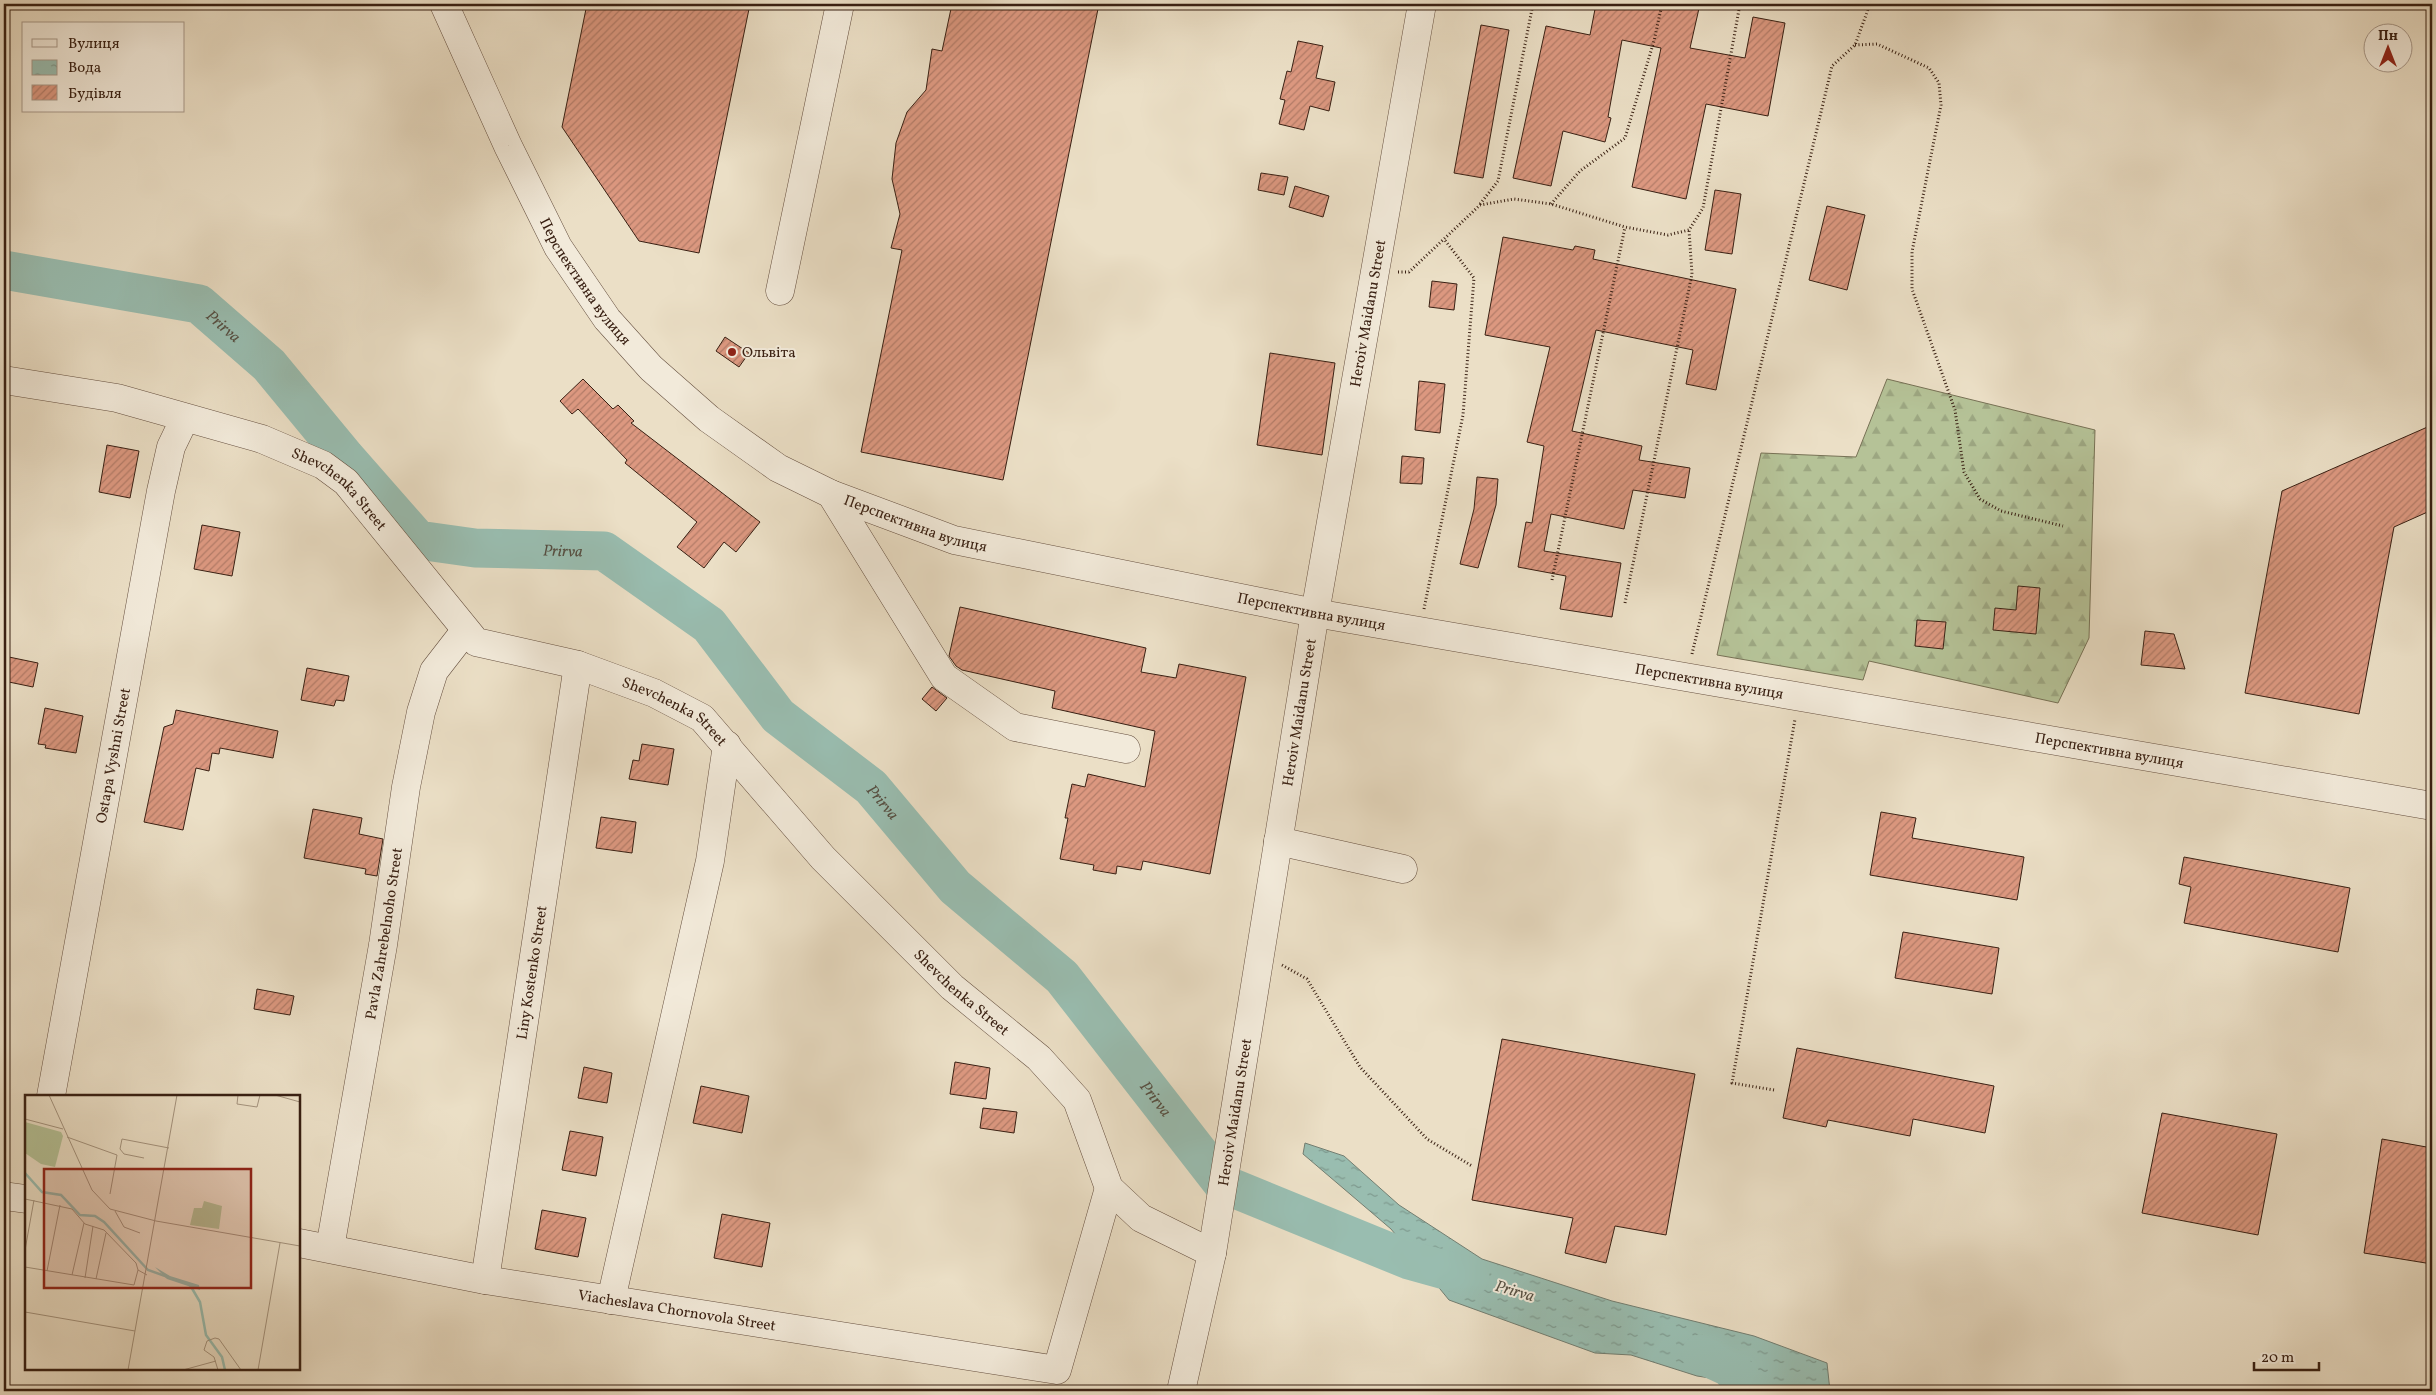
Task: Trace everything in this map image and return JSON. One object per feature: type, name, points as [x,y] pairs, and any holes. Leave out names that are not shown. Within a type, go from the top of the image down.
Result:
[{"type":"street","name":"Перспективна вулиця","points":[[444,4],[508,146],[558,247],[607,319],[651,368],[709,419],[778,468],[831,494],[954,540],[1315,613],[2432,806]]},
{"type":"street","points":[[780,291],[840,4]]},
{"type":"street","name":"Heroiv Maidanu Street","points":[[1181,1391],[1212,1253],[1315,613],[1422,4]]},
{"type":"street","name":"Shevchenka Street","points":[[4,380],[117,398],[262,439],[323,465],[346,482],[465,631],[476,642],[578,665],[654,693],[702,718],[823,858],[952,987],[1039,1058],[1077,1100],[1109,1188],[1142,1218],[1212,1253]]},
{"type":"street","name":"Ostapa Vyshni Street","points":[[51,1095],[161,491],[171,447],[185,418]]},
{"type":"street","points":[[831,494],[944,677],[1015,727],[1126,749]]},
{"type":"street","name":"Pavla Zahrebelnoho Street","points":[[330,1248],[383,945],[406,787],[421,712],[434,671],[465,631]]},
{"type":"street","name":"Liny Kostenko Street","points":[[485,1280],[578,665]]},
{"type":"street","points":[[611,1300],[710,861],[727,745]]},
{"type":"street","points":[[1278,842],[1403,869]]},
{"type":"street","name":"Viacheslava Chornovola Street","points":[[300,1243],[485,1280],[1057,1370],[1109,1188]]},
{"type":"street","points":[[4,1196],[25,1199]]},
{"type":"path","points":[[1375,272],[1409,272],[1480,205],[1498,181],[1533,4]]},
{"type":"path","points":[[1550,204],[1580,171],[1625,138],[1654,41],[1662,4]]},
{"type":"path","points":[[1625,603],[1692,274],[1689,230],[1703,208],[1740,4]]},
{"type":"path","points":[[1686,677],[1832,66],[1855,45],[1870,4]]},
{"type":"path","points":[[1855,45],[1877,44],[1929,68],[1939,83],[1941,105],[1912,252],[1912,289],[1955,410],[1964,472],[1980,499],[2001,511],[2062,526]]},
{"type":"path","points":[[1480,205],[1514,199],[1550,204],[1625,227],[1668,235],[1689,230]]},
{"type":"path","points":[[1552,580],[1625,227]]},
{"type":"path","points":[[1419,631],[1463,415],[1474,278],[1444,239]]},
{"type":"path","points":[[1774,1090],[1732,1083],[1798,696]]},
{"type":"path","points":[[1260,952],[1306,979],[1360,1067],[1426,1138],[1472,1166]]},
{"type":"green space","points":[[1887,379],[2095,430],[2089,638],[2058,703],[1869,661],[1863,680],[1717,655],[1761,453],[1856,457]]},
{"type":"water","points":[[1305,1143],[1344,1156],[1399,1205],[1482,1259],[1612,1301],[1754,1336],[1827,1363],[1830,1391],[1779,1391],[1775,1388],[1697,1376],[1631,1355],[1595,1353],[1449,1300],[1391,1229],[1303,1154]]},
{"type":"building","points":[[587,4],[750,4],[699,253],[639,241],[562,127]]},
{"type":"building","points":[[952,4],[1099,4],[1003,480],[861,452],[902,250],[891,248],[900,214],[892,179],[896,143],[907,112],[926,90],[932,49],[942,51]]},
{"type":"building","points":[[1596,4],[1700,4],[1690,48],[1745,58],[1753,17],[1785,23],[1768,116],[1706,104],[1686,199],[1632,187],[1661,48],[1622,40],[1608,117],[1611,118],[1605,142],[1563,131],[1551,186],[1513,178],[1546,26],[1590,35]]},
{"type":"building","points":[[1481,25],[1509,30],[1483,178],[1454,173]]},
{"type":"building","points":[[1298,41],[1323,46],[1316,78],[1335,82],[1329,111],[1310,106],[1304,130],[1279,124],[1285,100],[1280,99],[1287,71],[1291,72]]},
{"type":"building","points":[[1261,173],[1288,177],[1284,195],[1258,190]]},
{"type":"building","points":[[1295,186],[1329,196],[1323,217],[1289,207]]},
{"type":"building","points":[[1715,190],[1741,194],[1732,254],[1705,250]]},
{"type":"building","points":[[1827,206],[1865,215],[1847,290],[1809,280]]},
{"type":"building","points":[[1503,237],[1573,250],[1575,246],[1595,250],[1593,259],[1736,289],[1716,390],[1686,384],[1693,350],[1596,330],[1572,431],[1642,446],[1639,460],[1690,468],[1685,498],[1633,490],[1624,529],[1551,514],[1544,551],[1621,563],[1612,617],[1560,609],[1566,576],[1518,567],[1526,522],[1532,523],[1544,446],[1527,442],[1550,347],[1485,335]]},
{"type":"building","points":[[1432,281],[1457,284],[1454,310],[1429,307]]},
{"type":"building","name":"Ольвіта","points":[[725,337],[749,353],[739,367],[716,351]]},
{"type":"building","points":[[1270,353],[1335,363],[1322,455],[1257,445]]},
{"type":"building","points":[[583,379],[613,409],[618,405],[634,421],[631,423],[760,522],[736,552],[724,542],[704,568],[677,547],[697,522],[625,463],[627,460],[578,409],[572,414],[560,401]]},
{"type":"building","points":[[1419,381],[1445,384],[1440,433],[1415,430]]},
{"type":"building","points":[[2432,425],[2432,510],[2394,527],[2359,714],[2245,693],[2282,491]]},
{"type":"building","points":[[107,445],[139,451],[130,498],[99,492]]},
{"type":"building","points":[[1402,456],[1424,458],[1422,484],[1400,483]]},
{"type":"building","points":[[1477,477],[1498,479],[1496,505],[1478,568],[1460,564],[1474,509]]},
{"type":"building","points":[[202,525],[240,532],[232,576],[194,569]]},
{"type":"building","points":[[2018,586],[2040,588],[2036,634],[1993,630],[1995,608],[2016,610]]},
{"type":"building","points":[[960,607],[1146,648],[1141,672],[1176,678],[1179,664],[1246,677],[1210,874],[1143,861],[1141,870],[1117,866],[1116,874],[1093,870],[1094,865],[1060,859],[1068,818],[1065,818],[1072,784],[1085,787],[1088,774],[1145,787],[1155,731],[1052,708],[1055,691],[962,670],[956,666],[949,656]]},
{"type":"building","points":[[1917,620],[1946,622],[1943,649],[1915,646]]},
{"type":"building","points":[[2145,631],[2174,634],[2185,669],[2141,665]]},
{"type":"building","points":[[4,656],[38,663],[33,687],[4,681]]},
{"type":"building","points":[[307,668],[349,676],[344,701],[336,700],[334,706],[301,700]]},
{"type":"building","points":[[932,687],[947,698],[936,711],[922,699]]},
{"type":"building","points":[[45,708],[83,716],[76,753],[45,748],[46,745],[38,744]]},
{"type":"building","points":[[176,710],[278,731],[273,758],[220,748],[219,754],[212,753],[209,771],[196,768],[183,830],[144,822],[164,727],[173,724]]},
{"type":"building","points":[[642,744],[674,749],[668,785],[629,779],[633,760],[639,761]]},
{"type":"building","points":[[313,809],[362,818],[359,834],[383,839],[377,876],[365,874],[366,869],[304,858]]},
{"type":"building","points":[[1881,812],[1916,818],[1912,838],[2024,857],[2017,900],[1870,875]]},
{"type":"building","points":[[601,817],[636,822],[632,853],[596,848]]},
{"type":"building","points":[[2184,857],[2350,888],[2338,952],[2184,923],[2191,887],[2179,884]]},
{"type":"building","points":[[1903,932],[1999,948],[1992,994],[1895,978]]},
{"type":"building","points":[[257,989],[294,996],[290,1015],[254,1009]]},
{"type":"building","points":[[1502,1039],[1695,1074],[1666,1235],[1615,1226],[1606,1263],[1565,1253],[1573,1218],[1472,1200]]},
{"type":"building","points":[[1797,1048],[1994,1086],[1985,1133],[1913,1119],[1910,1136],[1828,1120],[1826,1127],[1783,1118]]},
{"type":"building","points":[[955,1062],[990,1068],[986,1099],[950,1094]]},
{"type":"building","points":[[584,1067],[612,1073],[607,1103],[578,1098]]},
{"type":"building","points":[[701,1086],[749,1096],[742,1133],[693,1123]]},
{"type":"building","points":[[983,1108],[1017,1112],[1014,1133],[980,1128]]},
{"type":"building","points":[[2162,1113],[2277,1134],[2258,1235],[2142,1213]]},
{"type":"building","points":[[570,1131],[603,1137],[596,1176],[562,1170]]},
{"type":"building","points":[[2382,1139],[2432,1148],[2432,1264],[2364,1253]]},
{"type":"building","points":[[542,1210],[586,1218],[578,1257],[535,1249]]},
{"type":"building","points":[[722,1214],[770,1223],[762,1267],[714,1258]]},
{"type":"waterway","name":"Prirva","points":[[4,270],[199,304],[269,365],[345,457],[418,540],[475,548],[604,551],[709,625],[778,716],[871,787],[955,887],[1062,977],[1223,1184],[1409,1260],[1470,1277]]},
{"type":"waterway","name":"Prirva","points":[[1701,1354],[1729,1367],[1752,1391]]},
{"type":"place","name":"Ольвіта","points":[[732,352]]}]
